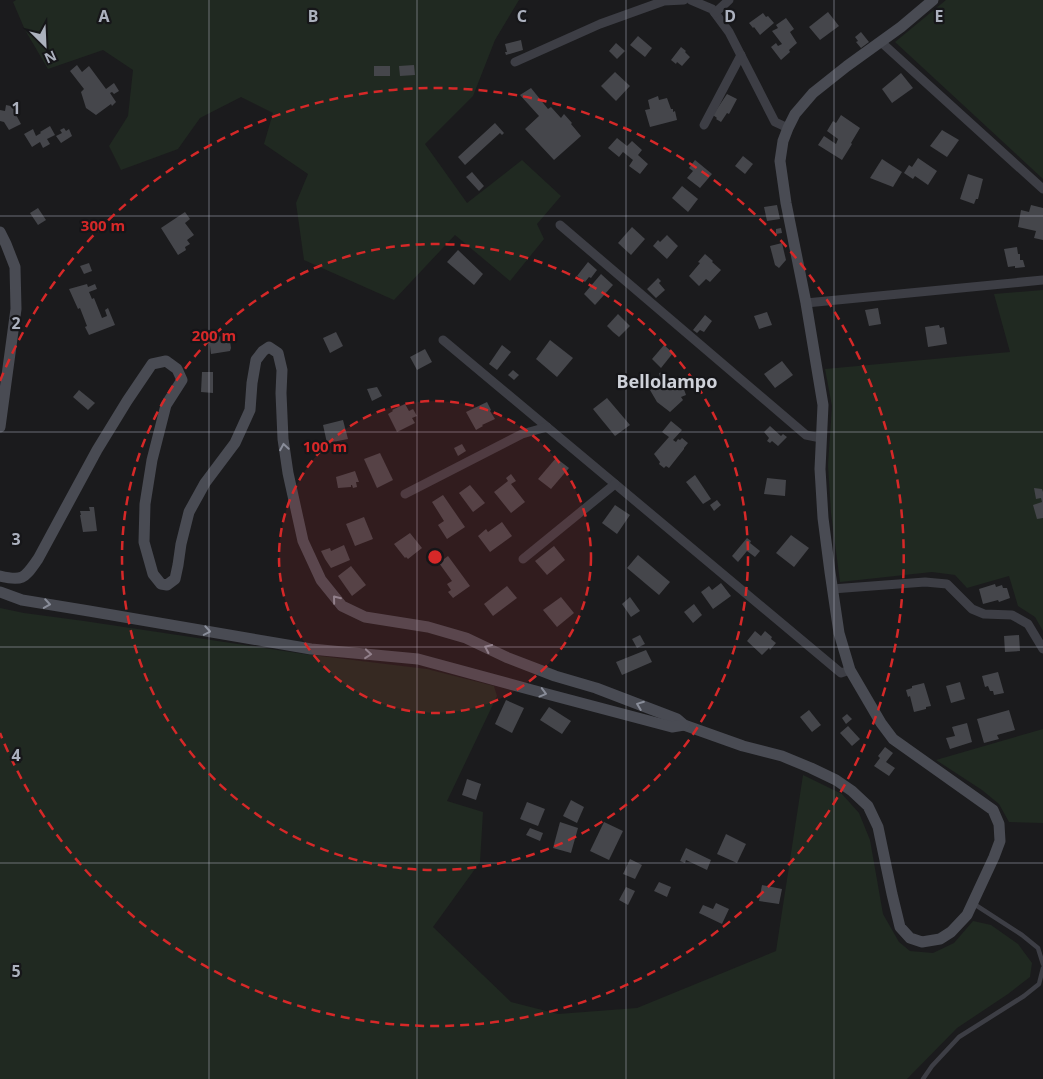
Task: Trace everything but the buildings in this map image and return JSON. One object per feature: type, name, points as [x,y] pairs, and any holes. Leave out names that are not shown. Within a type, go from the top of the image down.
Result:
[{"type":"main road","points":[[0,576],[15,580],[26,576],[38,559],[97,450],[127,401],[152,364],[166,361],[177,369],[182,380],[166,405],[152,460],[145,504],[144,542],[154,574],[161,584],[167,585],[175,579],[189,512],[205,482],[235,443],[250,410],[256,360],[263,351],[270,347],[278,353],[282,370],[283,439],[288,473],[303,541],[321,580],[342,606],[365,617],[428,627],[466,638],[506,657],[555,676],[596,688],[677,719],[684,725],[743,746],[782,756],[836,780],[852,791],[868,806],[878,827],[900,927],[910,938],[922,942],[940,939],[951,932],[967,915],[1000,841],[999,824],[993,810],[893,739],[881,723],[850,670],[839,633],[823,518],[820,469],[823,405],[780,161],[782,141],[788,128],[795,114],[813,93],[901,27],[933,0]]},
{"type":"main road","points":[[0,232],[15,267],[16,309],[0,427]]},
{"type":"main road","points":[[0,592],[22,600],[311,649],[418,659],[672,727],[684,725]]},
{"type":"street","points":[[515,62],[600,24],[664,1],[684,0]]},
{"type":"street","points":[[691,0],[712,9],[730,32],[775,122],[788,128]]},
{"type":"street","points":[[715,13],[729,0]]},
{"type":"street","points":[[881,42],[1043,189]]},
{"type":"street","points":[[704,125],[741,55]]},
{"type":"street","points":[[560,225],[806,435],[821,438]]},
{"type":"street","points":[[806,303],[1043,280]]},
{"type":"street","points":[[443,340],[841,673],[850,670]]},
{"type":"street","points":[[405,494],[522,434],[546,427]]},
{"type":"street","points":[[523,559],[615,484]]},
{"type":"street","points":[[832,590],[925,582],[947,584],[972,608],[984,614],[1012,615],[1028,624],[1043,649]]},
{"type":"lane","points":[[973,903],[1022,935],[1038,948],[1043,964]]},
{"type":"lane","points":[[923,1079],[932,1066],[959,1037],[1039,984],[1043,968]]},
{"type":"shaded area","points":[[16,0],[519,0],[495,40],[473,96],[425,144],[467,203],[522,160],[561,196],[537,224],[544,239],[510,281],[455,235],[394,300],[304,260],[296,203],[308,174],[264,144],[273,113],[241,97],[200,118],[178,149],[121,170],[109,146],[128,116],[133,70],[103,50],[48,69],[25,30],[13,2]]},
{"type":"shaded area","points":[[946,0],[1043,0],[1043,179],[895,42]]},
{"type":"shaded area","points":[[1043,290],[1043,631],[1035,617],[1018,606],[1009,576],[967,588],[955,575],[932,572],[840,582],[831,513],[828,465],[832,406],[825,369],[1010,352],[994,294]]},
{"type":"shaded area","points":[[0,608],[304,654],[427,669],[494,686],[497,696],[447,801],[483,812],[480,862],[433,927],[511,1002],[558,1014],[637,1008],[776,951],[803,775],[842,794],[859,813],[870,840],[883,914],[899,942],[910,951],[933,953],[954,943],[973,921],[991,925],[1018,944],[1032,963],[1030,977],[957,1028],[907,1079],[0,1079]]},
{"type":"shaded area","points":[[1043,729],[1043,823],[1009,822],[999,804],[982,790],[936,760]]},
{"type":"district","name":"Bellolampo","points":[[667,381]]}]
